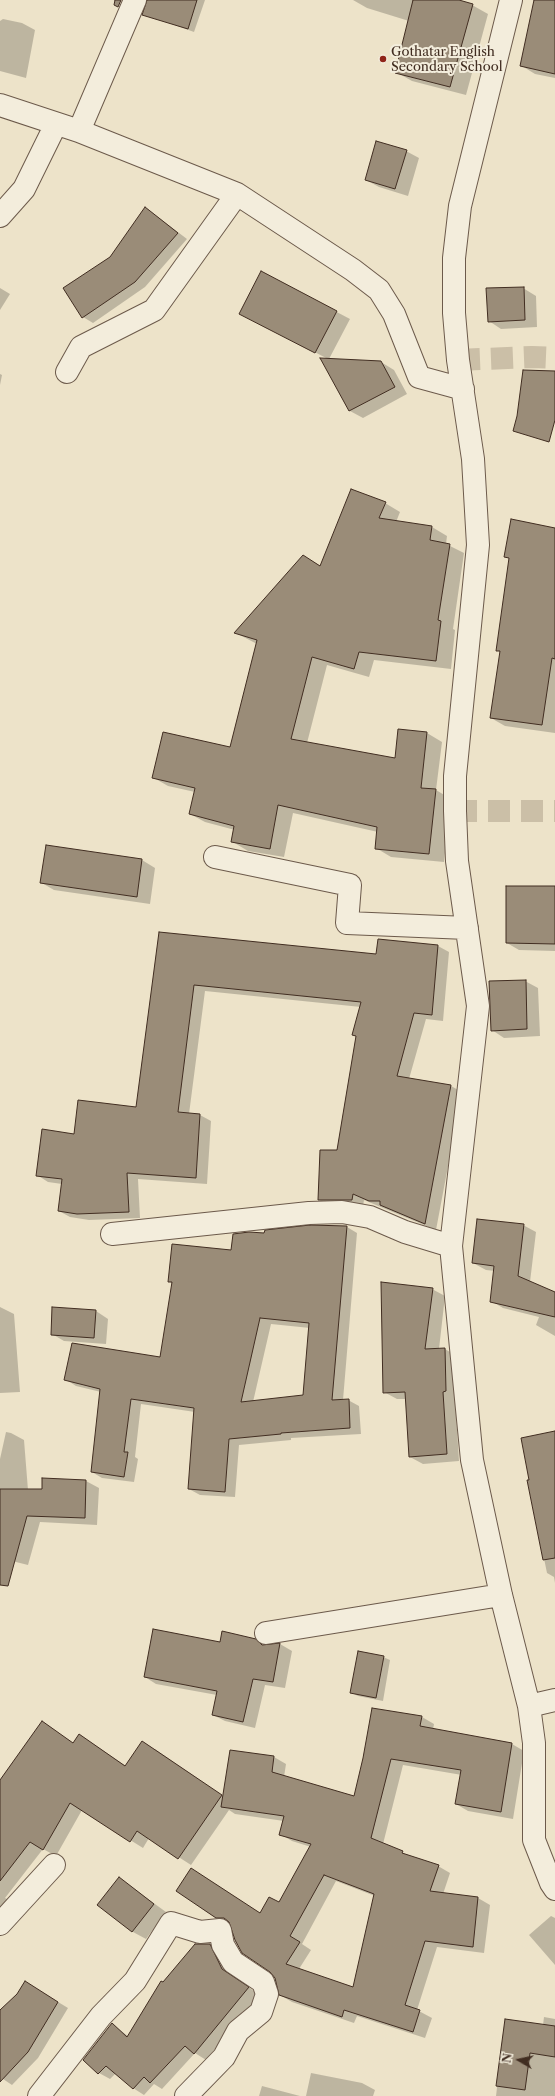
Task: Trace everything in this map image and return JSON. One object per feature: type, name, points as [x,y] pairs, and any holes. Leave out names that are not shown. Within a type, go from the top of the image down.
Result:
[{"type":"street","points":[[79,131],[135,0]]},
{"type":"street","points":[[511,0],[460,206],[454,258],[454,313],[463,389],[474,459],[478,545],[455,776],[457,861],[478,1006],[451,1246],[472,1460],[501,1595],[528,1706],[534,1743],[534,1840],[551,1883],[555,1889]]},
{"type":"street","points":[[0,105],[79,131],[237,194],[353,270],[379,290],[394,314],[419,377],[463,389]]},
{"type":"street","points":[[0,216],[24,189],[56,124]]},
{"type":"street","points":[[67,372],[81,347],[154,310],[237,194]]},
{"type":"street","points":[[214,857],[350,885],[347,923],[467,928]]},
{"type":"street","points":[[112,1234],[309,1213],[342,1212],[370,1217],[405,1232],[451,1246]]},
{"type":"street","points":[[266,1633],[501,1595]]},
{"type":"street","points":[[528,1706],[555,1700]]},
{"type":"street","points":[[0,1924],[54,1865]]},
{"type":"street","points":[[38,2096],[101,2016],[135,1981],[171,1924],[200,1932],[220,1930],[223,1945],[233,1962],[263,1982],[268,1994],[261,2012],[238,2032],[224,2057],[187,2096]]},
{"type":"building","points":[[115,0],[121,0],[118,7],[114,5]]},
{"type":"building","points":[[147,0],[197,0],[188,29],[142,15]]},
{"type":"building","points":[[413,0],[459,0],[473,4],[450,87],[395,73]]},
{"type":"building","points":[[534,0],[555,0],[555,74],[520,66]]},
{"type":"building","points":[[376,141],[407,150],[395,189],[365,180]]},
{"type":"building","points":[[145,207],[178,233],[135,282],[82,318],[63,288],[110,257]]},
{"type":"building","points":[[261,271],[337,311],[315,353],[239,314]]},
{"type":"building","points":[[524,287],[525,320],[488,322],[486,288]]},
{"type":"building","points":[[320,358],[381,361],[395,387],[349,411]]},
{"type":"building","points":[[523,370],[555,371],[555,420],[549,442],[513,431],[517,416]]},
{"type":"building","points":[[351,489],[386,502],[379,518],[432,526],[430,540],[450,544],[438,620],[441,621],[436,661],[359,652],[354,669],[312,657],[291,739],[395,758],[398,729],[427,732],[421,788],[436,789],[429,854],[375,849],[377,827],[278,805],[270,849],[231,842],[234,826],[189,814],[195,788],[152,778],[163,732],[230,747],[257,640],[234,633],[303,555],[320,566]]},
{"type":"building","points":[[511,519],[555,528],[555,659],[552,658],[542,725],[490,718],[500,651],[496,651],[509,558],[504,557]]},
{"type":"building","points":[[46,845],[142,859],[137,897],[40,883]]},
{"type":"building","points":[[506,886],[555,886],[555,944],[506,943]]},
{"type":"building","points":[[159,932],[376,954],[378,939],[438,945],[432,1015],[414,1013],[397,1076],[451,1085],[425,1224],[380,1205],[380,1201],[369,1201],[353,1194],[352,1200],[318,1200],[320,1150],[337,1150],[356,1036],[352,1035],[361,1002],[194,985],[178,1112],[200,1114],[196,1178],[127,1173],[129,1212],[77,1214],[58,1211],[62,1179],[36,1176],[42,1129],[74,1134],[78,1100],[136,1107]]},
{"type":"building","points":[[526,980],[527,1029],[491,1031],[489,981]]},
{"type":"building","points":[[477,1219],[524,1224],[518,1276],[555,1292],[555,1317],[490,1302],[494,1266],[472,1263]]},
{"type":"building","points":[[310,1225],[347,1226],[332,1400],[349,1399],[350,1428],[281,1433],[229,1439],[225,1492],[188,1489],[194,1408],[131,1399],[124,1452],[128,1452],[124,1477],[91,1472],[100,1389],[64,1380],[72,1343],[160,1357],[172,1282],[168,1282],[172,1244],[231,1250],[233,1234],[249,1232],[264,1233],[265,1230]],"holes":[[[260,1318],[309,1323],[303,1395],[241,1402]]]},
{"type":"building","points":[[381,1282],[433,1288],[425,1349],[445,1348],[446,1391],[443,1392],[447,1454],[409,1457],[405,1392],[383,1393]]},
{"type":"building","points":[[52,1307],[96,1310],[94,1338],[51,1335]]},
{"type":"building","points":[[555,1431],[555,1558],[543,1560],[527,1480],[529,1480],[521,1438]]},
{"type":"building","points":[[42,1478],[86,1480],[85,1518],[27,1516],[8,1586],[0,1585],[0,1489],[42,1489]]},
{"type":"building","points":[[153,1629],[220,1642],[222,1631],[256,1639],[262,1645],[280,1643],[273,1682],[253,1679],[243,1722],[212,1715],[217,1691],[144,1677]]},
{"type":"building","points":[[358,1651],[384,1656],[376,1698],[350,1693]]},
{"type":"building","points":[[372,1708],[422,1716],[420,1726],[512,1743],[501,1812],[455,1804],[461,1770],[391,1759],[371,1838],[403,1851],[402,1853],[439,1865],[430,1891],[478,1897],[473,1947],[425,1941],[405,2005],[420,2010],[413,2032],[344,2010],[342,2017],[279,1995],[275,1978],[270,1972],[242,1953],[235,1940],[229,1922],[224,1918],[216,1918],[176,1891],[191,1868],[260,1913],[269,1897],[279,1902],[311,1844],[279,1835],[284,1816],[221,1807],[230,1750],[274,1756],[272,1772],[354,1796],[363,1758]],"holes":[[[324,1875],[374,1894],[353,1987],[286,1964],[300,1942],[290,1936]]]},
{"type":"building","points":[[42,1721],[73,1743],[79,1734],[125,1766],[142,1741],[222,1795],[178,1859],[137,1831],[130,1842],[70,1803],[43,1850],[30,1842],[0,1881],[0,1780]]},
{"type":"building","points":[[119,1877],[154,1904],[132,1932],[97,1905]]},
{"type":"building","points":[[195,1944],[210,1944],[222,1969],[249,1987],[194,2054],[185,2046],[150,2083],[144,2077],[133,2089],[106,2066],[98,2074],[83,2060],[112,2023],[127,2037],[161,1981],[163,1982]]},
{"type":"building","points":[[25,1981],[58,2002],[28,2052],[0,2082],[0,2010],[17,1994]]},
{"type":"building","points":[[505,2019],[555,2026],[555,2057],[530,2053],[525,2090],[496,2086]]},
{"type":"tunnel","points":[[458,360],[532,357],[555,358]]},
{"type":"tunnel","points":[[455,811],[555,811]]},
{"type":"place","name":"Gothatar English Secondary School","points":[[383,59]]}]
